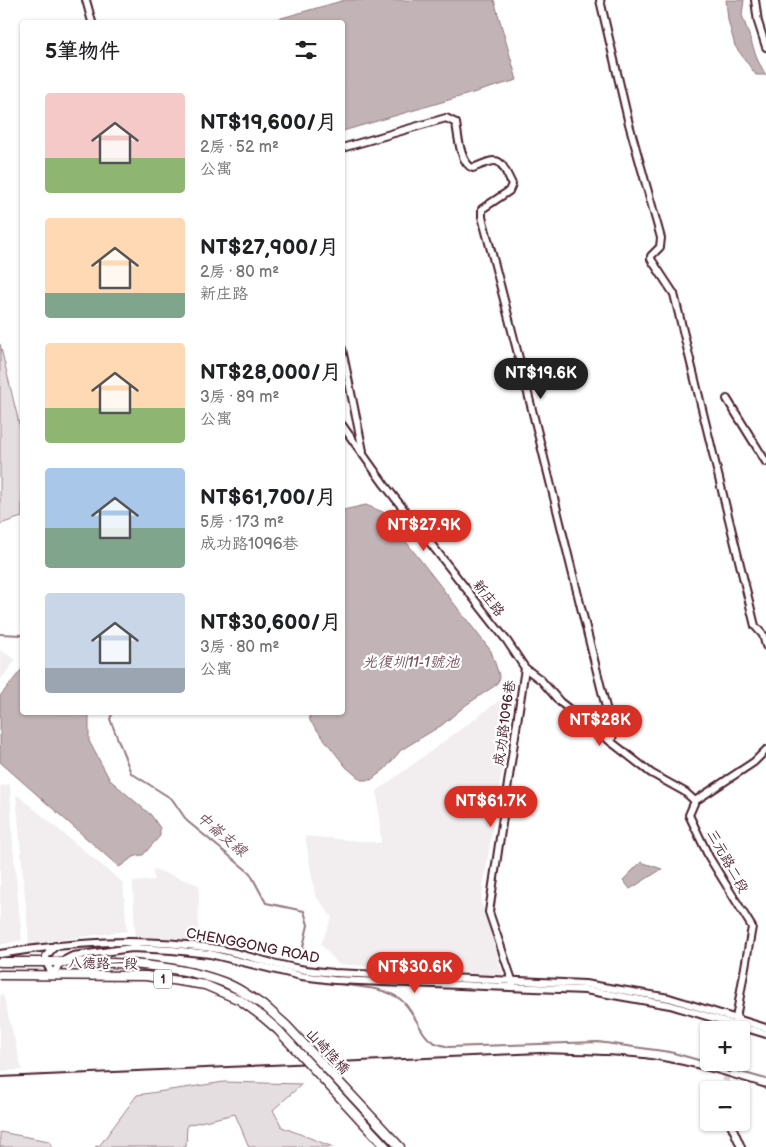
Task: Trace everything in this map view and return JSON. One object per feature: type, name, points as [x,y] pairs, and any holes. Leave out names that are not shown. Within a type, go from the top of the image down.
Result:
[{"type":"main road","name":"1","points":[[0,962],[61,962]]},
{"type":"main road","name":"八德路一段","points":[[61,962],[147,965],[204,976],[224,982],[244,992],[268,1009]]},
{"type":"main road","name":"1","points":[[0,975],[53,974]]},
{"type":"main road","name":"八德路一段","points":[[53,974],[146,976],[205,985],[240,1000],[263,1016]]},
{"type":"main road","name":"山崎陸橋","points":[[268,1009],[286,1025],[400,1147]]},
{"type":"main road","name":"山崎陸橋","points":[[263,1016],[386,1147]]},
{"type":"street","points":[[86,0],[91,20]]},
{"type":"street","points":[[600,0],[629,124],[660,238],[660,247],[651,256],[651,259],[674,294],[755,626],[763,635],[766,646]]},
{"type":"street","points":[[755,0],[758,22],[766,47]]},
{"type":"street","points":[[345,147],[446,118],[456,123],[464,161],[468,166],[473,168],[491,160],[497,160],[502,163],[512,184],[509,191],[482,209],[482,218],[541,443],[614,735],[611,742]]},
{"type":"street","points":[[345,363],[364,454]]},
{"type":"street","points":[[727,399],[766,462]]},
{"type":"street","name":"新庄路","points":[[345,429],[384,484],[507,641],[524,668]]},
{"type":"street","points":[[524,668],[541,680],[560,702],[611,742],[651,773],[685,792],[695,801],[754,762],[766,750]]},
{"type":"street","name":"成功路1096巷","points":[[513,983],[490,912],[524,668]]},
{"type":"street","name":"三元路二段","points":[[695,801],[689,815],[708,857],[752,927],[735,1021]]},
{"type":"street","name":"CHENGGONG ROAD","points":[[0,954],[55,946],[130,940],[174,943],[242,954],[300,969],[334,973],[513,983],[585,990],[670,1005],[724,1021]]},
{"type":"street","points":[[55,946],[46,956],[46,963],[53,974],[61,962]]},
{"type":"street","name":"CHENGGONG ROAD","points":[[61,962],[73,956],[132,948],[210,954],[301,976],[334,980],[513,983]]},
{"type":"street","name":"CHENGGONG ROAD","points":[[750,1026],[766,1028]]},
{"type":"street","name":"CHENGGONG ROAD","points":[[750,1029],[766,1034]]},
{"type":"street","points":[[734,1131],[741,1147]]},
{"type":"shaded area","points":[[0,344],[20,428],[20,518],[0,524]]},
{"type":"shaded area","points":[[0,650],[16,660],[0,680]]},
{"type":"shaded area","points":[[500,700],[511,714],[481,901],[503,976],[338,964],[321,944],[332,917],[315,895],[305,836],[381,843],[377,791]]},
{"type":"shaded area","points":[[10,784],[13,846],[22,940],[0,945],[0,786]]},
{"type":"shaded area","points":[[16,794],[123,883],[127,931],[29,944]]},
{"type":"shaded area","points":[[153,869],[199,885],[198,940],[135,936],[133,882],[154,880]]},
{"type":"shaded area","points":[[3,994],[22,1070],[0,1071],[0,995]]},
{"type":"shaded area","points":[[224,1082],[302,1084],[273,1110],[282,1127],[333,1147],[249,1147],[235,1114],[187,1125],[186,1147],[95,1147],[100,1145],[137,1095]]},
{"type":"shaded area","points":[[0,1132],[49,1141],[53,1147],[0,1147]]},
{"type":"water","points":[[345,0],[494,0],[517,80],[345,130],[345,20],[274,20]]},
{"type":"water","points":[[726,0],[744,0],[742,15],[758,61],[766,75],[756,75],[735,46],[728,20]]},
{"type":"water","name":"光復圳11-1號池","points":[[366,505],[383,512],[491,651],[500,678],[496,685],[466,705],[442,725],[401,750],[385,769],[371,780],[361,780],[346,767],[310,721],[309,715],[345,715],[345,510]]},
{"type":"water","points":[[20,671],[20,715],[89,715],[89,741],[110,780],[151,815],[160,828],[160,836],[143,855],[133,857],[119,867],[0,762],[0,696]]},
{"type":"water","points":[[641,862],[662,869],[630,889],[623,880]]},
{"type":"waterway","name":"中崙支線","points":[[0,634],[20,635]]},
{"type":"waterway","name":"中崙支線","points":[[112,715],[110,719],[131,773],[172,799],[187,821],[250,873],[266,903],[304,911],[308,925],[303,947],[315,961]]},
{"type":"waterway","points":[[339,984],[370,988],[386,992],[400,999],[405,1003],[428,1039],[448,1047],[598,1042],[670,1052],[766,1079]]},
{"type":"tunnel","points":[[725,1081],[728,1071]]},
{"type":"railway","points":[[0,1077],[541,1053],[614,1055],[671,1062],[766,1088]]}]
